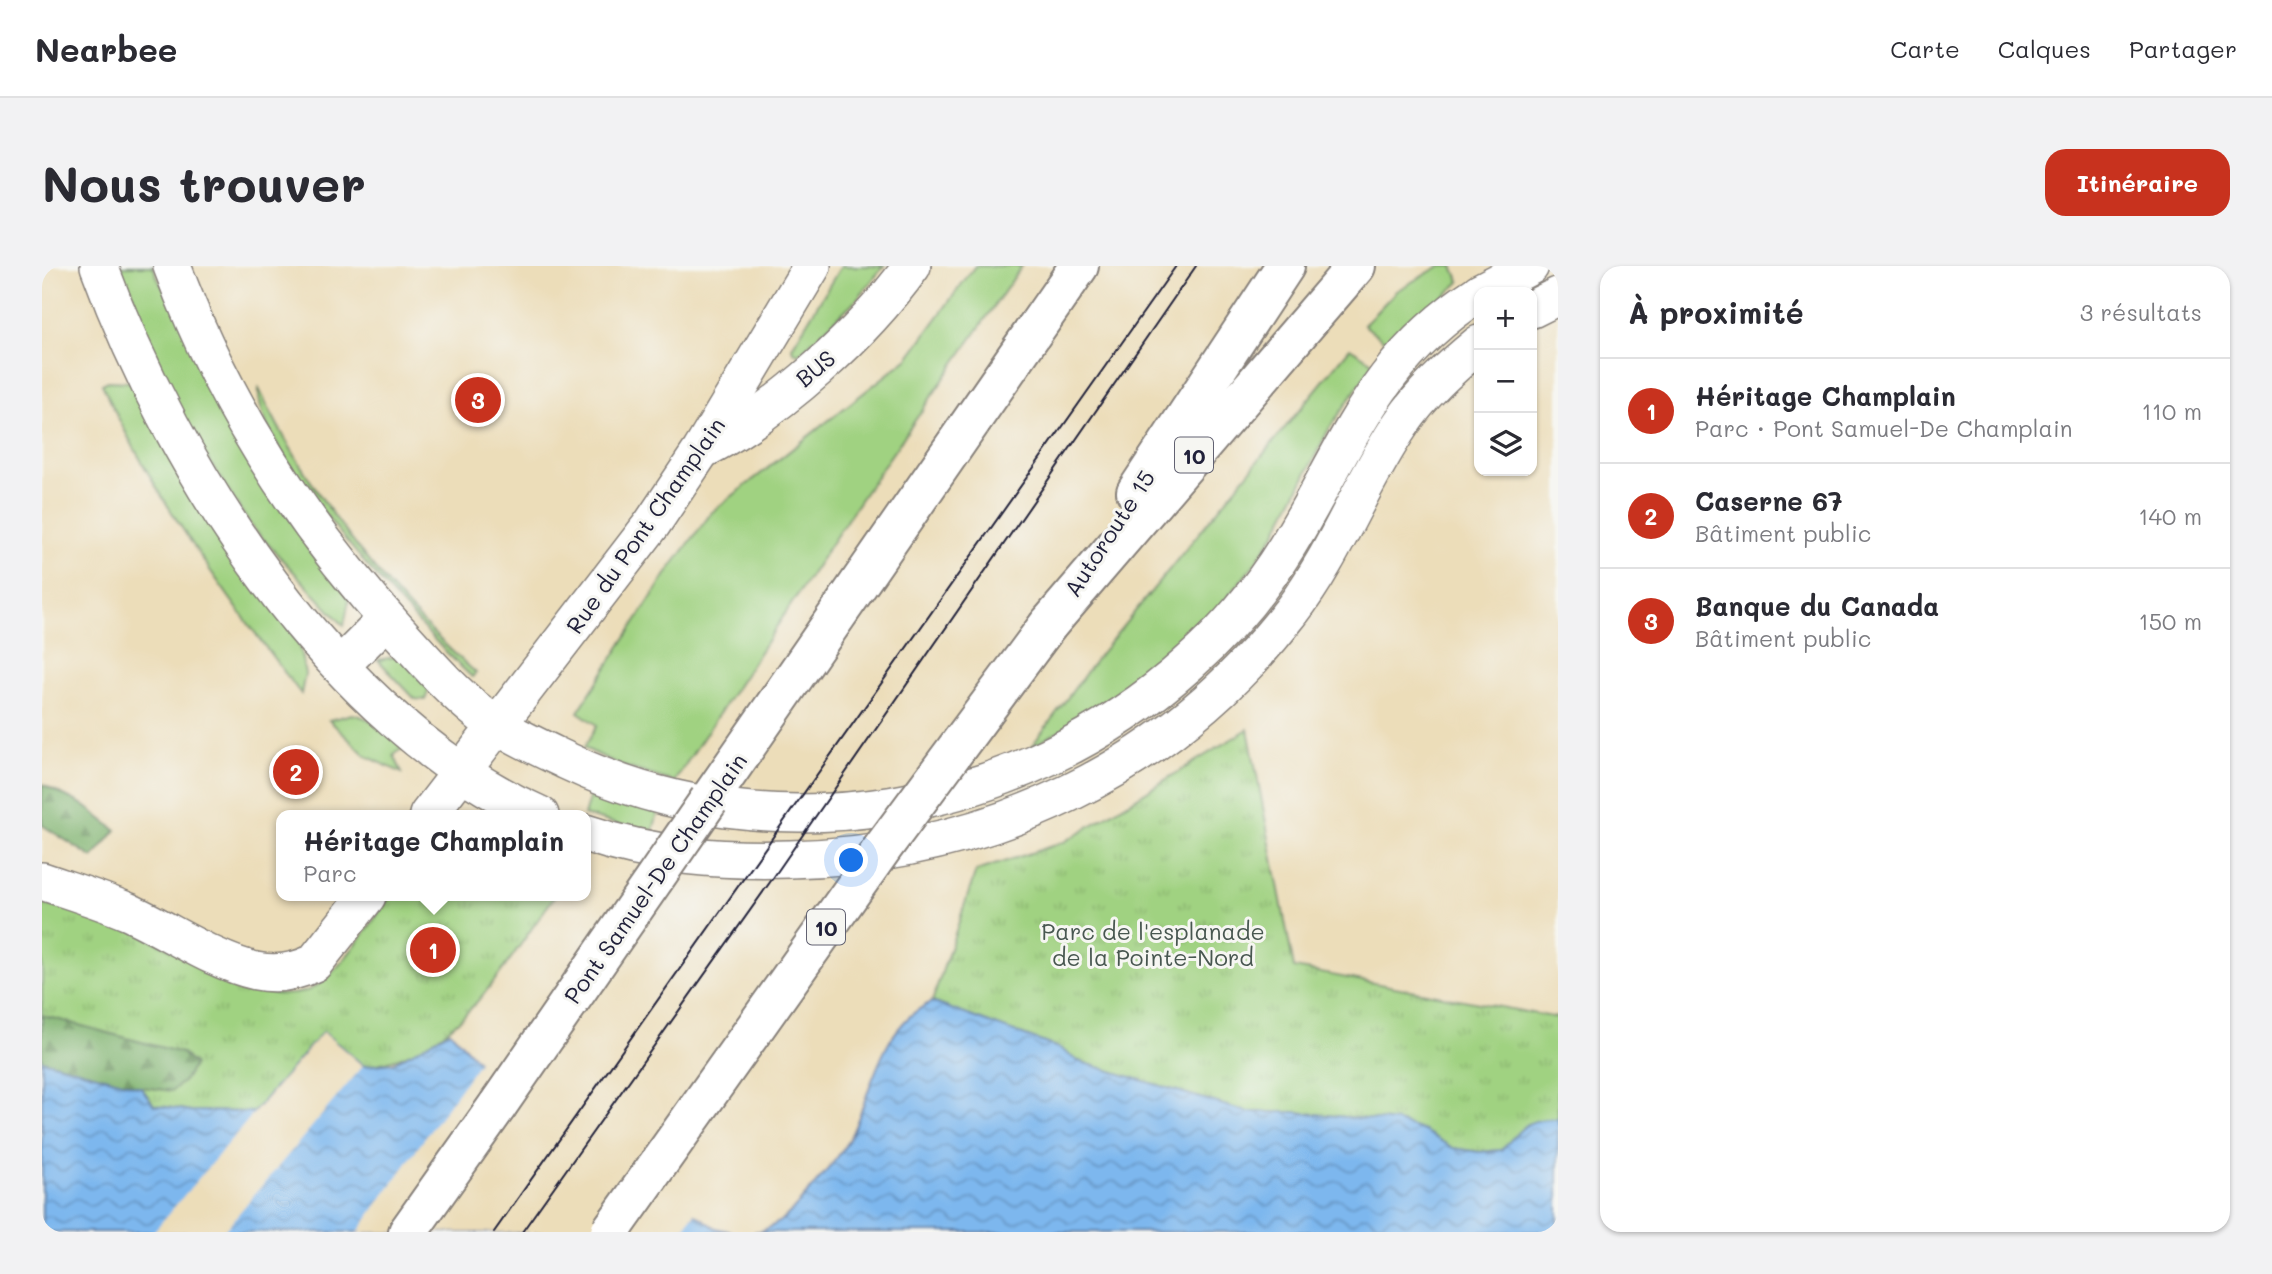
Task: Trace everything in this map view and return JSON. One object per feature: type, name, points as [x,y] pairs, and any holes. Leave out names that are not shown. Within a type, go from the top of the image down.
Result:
[{"type":"highway","name":"Pont Samuel-De Champlain","points":[[408,1232],[1079,266]]},
{"type":"highway","name":"Autoroute 15","points":[[1048,625],[1285,266]]},
{"type":"highway","name":"10","points":[[610,1232],[915,803],[1048,625],[1356,266]]},
{"type":"street","points":[[99,266],[135,351],[183,450],[260,568],[341,665],[410,733],[460,772],[532,810]]},
{"type":"street","points":[[172,266],[210,358],[263,453],[334,556],[442,678],[498,725],[549,753],[619,783],[678,802],[739,811],[788,814],[889,807],[993,782],[1078,744],[1140,704],[1220,633],[1285,549],[1345,440],[1391,370],[1444,318],[1474,296]]},
{"type":"street","name":"Rue du Pont Champlain","points":[[432,810],[610,581],[701,451],[812,266]]},
{"type":"street","name":"BUS","points":[[701,451],[771,406],[853,336],[912,266]]},
{"type":"street","points":[[1490,287],[1530,266]]},
{"type":"street","points":[[1537,306],[1558,296]]},
{"type":"street","points":[[591,835],[659,853],[703,859],[802,859],[883,854],[962,836],[1027,813],[1089,784],[1119,767],[1190,716],[1257,652],[1291,612],[1323,566],[1374,467],[1402,422],[1437,381],[1474,348]]},
{"type":"street","points":[[341,665],[387,619]]},
{"type":"street","points":[[42,881],[126,911],[215,955],[254,971],[268,973],[302,969],[314,962],[363,901]]},
{"type":"green space","points":[[115,266],[153,266],[159,281],[349,600],[344,626],[251,526],[182,419],[132,300],[134,295],[129,292]]},
{"type":"green space","points":[[841,266],[884,266],[858,298],[799,354],[793,352],[792,347]]},
{"type":"green space","points":[[975,266],[1022,266],[862,497],[674,782],[622,766],[584,748],[597,725],[578,712],[667,573],[712,512],[908,358]]},
{"type":"green space","points":[[1440,266],[1453,266],[1460,282],[1390,345],[1364,325],[1396,291]]},
{"type":"green space","points":[[1350,348],[1374,363],[1329,429],[1276,532],[1254,565],[1210,619],[1126,693],[1031,747],[1097,658]]},
{"type":"green space","points":[[108,381],[132,382],[299,644],[305,674],[301,694],[245,620],[168,505],[144,466],[102,384]]},
{"type":"green space","points":[[259,389],[302,468],[353,542],[411,610],[476,673],[472,677],[382,583],[311,495],[283,453],[264,417]]},
{"type":"green space","points":[[400,656],[429,689],[425,700],[415,699],[378,660]]},
{"type":"green space","points":[[352,714],[374,722],[397,743],[402,749],[394,755],[402,773],[366,756],[329,720]]},
{"type":"green space","name":"Parc de l'esplanade de la Pointe-Nord","points":[[1248,729],[1294,968],[1558,1018],[1558,1119],[1531,1123],[1501,1150],[1479,1152],[1453,1148],[1424,1131],[1397,1122],[1296,1112],[1247,1112],[1078,1061],[1061,1049],[932,1002],[976,871],[1064,842]]},
{"type":"green space","points":[[42,784],[82,804],[116,830],[93,858],[42,825]]},
{"type":"green space","points":[[591,792],[658,813],[652,834],[591,817],[591,810],[586,810]]},
{"type":"green space","points":[[42,897],[109,918],[248,988],[269,993],[296,993],[315,987],[351,951],[387,901],[551,901],[476,1003],[453,1026],[427,1045],[397,1059],[363,1066],[323,1032],[254,1112],[191,1111],[154,1105],[141,1087],[172,1091],[184,1081],[194,1065],[182,1053],[42,1015]]},
{"type":"green space","points":[[42,1015],[182,1053],[194,1065],[184,1081],[172,1091],[141,1087],[42,1060]]},
{"type":"water","points":[[932,1002],[1061,1049],[1078,1061],[1247,1112],[1296,1112],[1397,1122],[1424,1131],[1453,1148],[1479,1152],[1501,1150],[1525,1126],[1537,1120],[1558,1119],[1558,1232],[754,1232],[769,1228],[789,1214],[837,1157],[853,1131],[890,1041],[901,1025],[915,1012]]},
{"type":"water","points":[[450,1031],[487,1071],[716,1228],[733,1232],[42,1232],[42,1060],[141,1087],[154,1105],[191,1111],[254,1112],[323,1032],[364,1066],[393,1063]]},
{"type":"pier","points":[[323,1032],[363,1066],[223,1232],[153,1232]]},
{"type":"pier","points":[[481,1059],[489,1068],[697,1210],[681,1232],[358,1232]]},
{"type":"tram line","points":[[494,1232],[1176,266]]},
{"type":"tram line","points":[[522,1232],[773,878],[1196,266]]},
{"type":"place","name":"Banque du Canada","points":[[478,400]]},
{"type":"place","name":"Caserne 67","points":[[296,772]]},
{"type":"place","name":"Héritage Champlain","points":[[433,950]]}]
